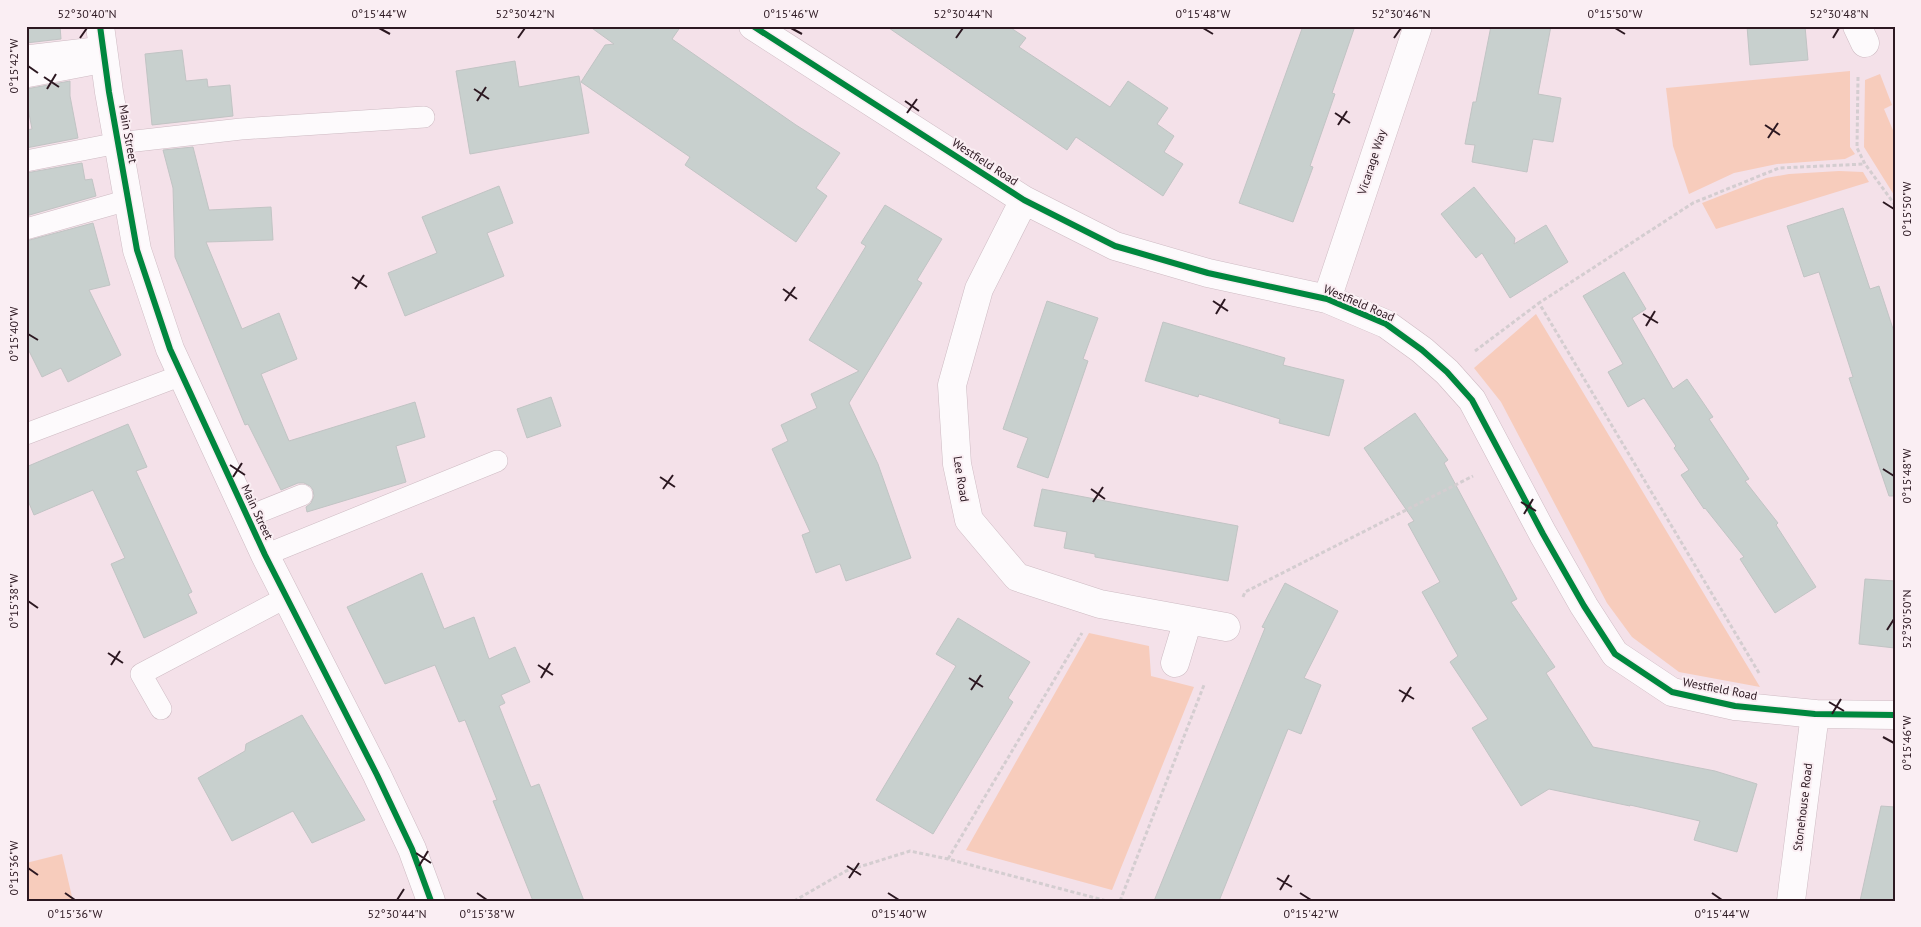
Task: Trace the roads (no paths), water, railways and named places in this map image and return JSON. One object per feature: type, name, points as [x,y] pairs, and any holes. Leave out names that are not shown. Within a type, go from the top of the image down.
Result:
[{"type":"street","name":"Westfield Road","points":[[753,26],[1024,200],[1115,246],[1208,273],[1327,298],[1386,324],[1422,350],[1447,372],[1472,400],[1503,461],[1584,606],[1615,654],[1672,692],[1735,706],[1815,714],[1895,715]]},
{"type":"street","name":"Vicarage Way","points":[[1327,298],[1418,26]]},
{"type":"street","name":"Main Street","points":[[103,45],[137,250],[170,349],[265,555],[378,775],[412,849],[431,901]]},
{"type":"street","name":"Lee Road","points":[[1024,200],[979,289],[952,385],[957,464],[969,520],[1017,576],[1100,604],[1226,627]]},
{"type":"street","points":[[1175,663],[1188,620]]},
{"type":"street","name":"Stonehouse Road","points":[[1791,901],[1815,714]]},
{"type":"lane","points":[[26,56],[103,45]]},
{"type":"lane","points":[[26,77],[103,45]]},
{"type":"lane","points":[[26,161],[118,143],[248,128],[424,117]]},
{"type":"lane","points":[[26,229],[128,200]]},
{"type":"lane","points":[[26,434],[182,375]]},
{"type":"lane","points":[[265,555],[497,461]]},
{"type":"lane","points":[[247,517],[302,495]]},
{"type":"lane","points":[[161,709],[141,674],[287,597]]}]
